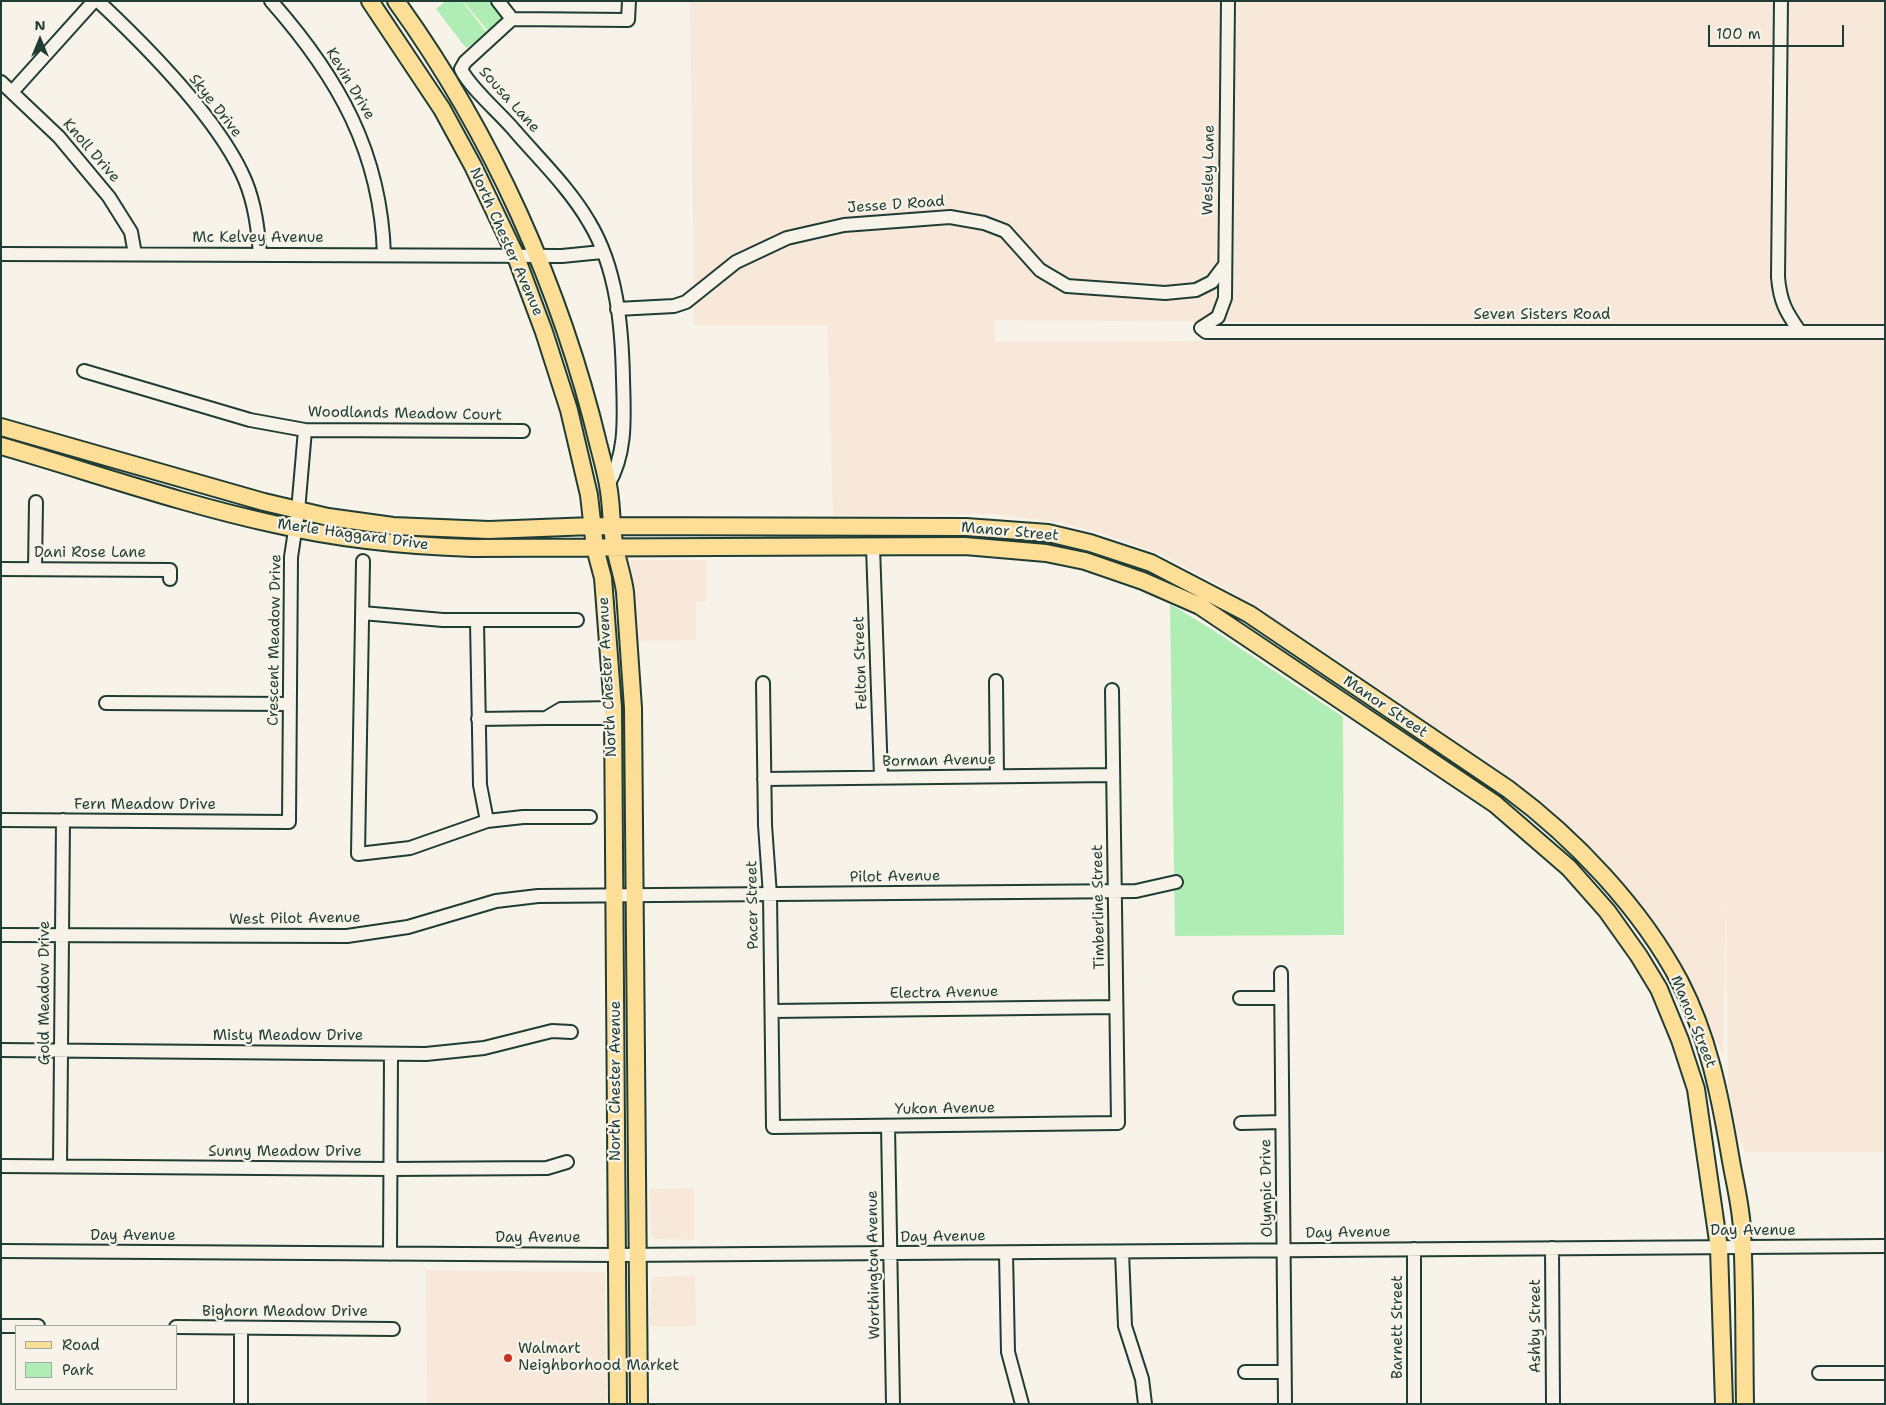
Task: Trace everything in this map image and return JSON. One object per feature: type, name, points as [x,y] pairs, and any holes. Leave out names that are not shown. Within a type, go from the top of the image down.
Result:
[{"type":"main road","name":"North Chester Avenue","points":[[370,1],[442,109],[474,166],[515,254],[544,332],[569,410],[589,495],[595,548],[603,578],[608,622],[613,713],[618,1404]]},
{"type":"main road","name":"North Chester Avenue","points":[[396,1],[460,99],[507,188],[537,255],[569,342],[588,405],[608,485],[615,548],[623,576],[631,664],[635,895],[639,1404]]},
{"type":"main road","name":"Merle Haggard Drive","points":[[1,427],[174,478],[298,511],[349,521],[432,528],[489,530],[592,526]]},
{"type":"main road","name":"Merle Haggard Drive","points":[[1,446],[214,509],[296,529],[366,540],[446,547],[595,548]]},
{"type":"main road","name":"Manor Street","points":[[592,526],[966,527],[1048,534],[1090,542],[1151,563],[1248,614],[1508,789],[1547,818],[1610,884],[1644,924],[1680,982],[1709,1057],[1723,1112],[1742,1228],[1746,1404]]},
{"type":"main road","name":"Manor Street","points":[[595,548],[965,546],[1046,553],[1085,561],[1143,582],[1200,606],[1495,804],[1528,830],[1569,868],[1607,911],[1640,956],[1659,990],[1680,1040],[1696,1089],[1719,1248],[1724,1404]]},
{"type":"street","points":[[12,92],[94,1]]},
{"type":"street","name":"Skye Drive","points":[[98,1],[170,75],[199,110],[234,159],[245,180],[256,214],[260,255]]},
{"type":"street","name":"Kevin Drive","points":[[271,1],[334,83],[357,126],[375,178],[382,213],[384,255]]},
{"type":"street","points":[[498,1],[512,19],[628,20],[629,1]]},
{"type":"street","name":"Wesley Lane","points":[[1201,328],[1218,317],[1224,305],[1226,277],[1224,266],[1228,1]]},
{"type":"street","points":[[1780,1],[1778,277],[1780,297],[1786,312],[1800,332]]},
{"type":"street","name":"Sousa Lane","points":[[512,19],[465,62],[461,68],[472,84],[494,106],[577,205],[590,223],[602,252]]},
{"type":"street","name":"Knoll Drive","points":[[1,82],[59,137],[109,197],[129,227],[135,254]]},
{"type":"street","name":"Jesse D Road","points":[[617,308],[674,306],[686,302],[736,262],[787,238],[844,225],[950,217],[984,223],[1005,231],[1040,270],[1066,286],[1165,293],[1196,290],[1212,282],[1224,266]]},
{"type":"street","points":[[515,254],[562,256],[602,252],[610,272],[622,342],[623,437],[617,470],[608,485]]},
{"type":"street","name":"Mc Kelvey Avenue","points":[[1,254],[515,254]]},
{"type":"street","name":"Seven Sisters Road","points":[[1201,328],[1206,332],[1885,332]]},
{"type":"street","name":"Woodlands Meadow Court","points":[[84,371],[250,420],[305,430],[523,432]]},
{"type":"street","name":"Crescent Meadow Drive","points":[[289,822],[291,557],[298,511],[305,430]]},
{"type":"street","points":[[35,569],[36,502]]},
{"type":"street","name":"Felton Street","points":[[873,547],[881,777]]},
{"type":"street","points":[[363,561],[358,854],[410,848],[486,821],[523,817],[590,817]]},
{"type":"street","name":"Dani Rose Lane","points":[[1,569],[170,570],[170,579]]},
{"type":"street","points":[[362,613],[477,621],[577,620]]},
{"type":"street","points":[[477,621],[480,785],[486,821]]},
{"type":"street","points":[[996,681],[997,776]]},
{"type":"street","name":"Pacer Street","points":[[763,683],[764,779],[770,895],[773,1127]]},
{"type":"street","name":"Timberline Street","points":[[1112,690],[1118,1124]]},
{"type":"street","points":[[106,703],[290,704]]},
{"type":"street","points":[[478,719],[546,718],[561,709],[613,713]]},
{"type":"street","name":"Borman Avenue","points":[[764,779],[1113,775]]},
{"type":"street","name":"Fern Meadow Drive","points":[[1,820],[289,822]]},
{"type":"street","name":"Gold Meadow Drive","points":[[60,1166],[63,820]]},
{"type":"street","name":"Pilot Avenue","points":[[614,895],[1136,891],[1176,882]]},
{"type":"street","name":"West Pilot Avenue","points":[[1,935],[347,936],[408,927],[496,901],[538,896],[614,895]]},
{"type":"street","name":"Olympic Drive","points":[[1281,972],[1284,1404]]},
{"type":"street","points":[[1240,998],[1281,998]]},
{"type":"street","name":"Electra Avenue","points":[[772,1011],[1116,1007]]},
{"type":"street","name":"Misty Meadow Drive","points":[[1,1050],[391,1054],[455,1052],[512,1042],[552,1031],[571,1032]]},
{"type":"street","points":[[390,1254],[391,1054]]},
{"type":"street","points":[[1241,1123],[1282,1122]]},
{"type":"street","name":"Yukon Avenue","points":[[773,1127],[1118,1124]]},
{"type":"street","name":"Worthington Avenue","points":[[888,1126],[893,1404]]},
{"type":"street","name":"Sunny Meadow Drive","points":[[1,1166],[390,1169],[548,1168],[567,1162]]},
{"type":"street","name":"Day Avenue","points":[[1,1251],[390,1254],[890,1254],[1885,1246]]},
{"type":"street","name":"Ashby Street","points":[[1552,1248],[1553,1404]]},
{"type":"street","name":"Barnett Street","points":[[1414,1249],[1414,1404]]},
{"type":"street","points":[[1122,1252],[1125,1326],[1142,1380],[1145,1404]]},
{"type":"street","points":[[1006,1253],[1008,1352],[1022,1404]]},
{"type":"street","points":[[1,1326],[15,1326]]},
{"type":"street","name":"Bighorn Meadow Drive","points":[[178,1327],[393,1329]]},
{"type":"street","points":[[241,1328],[241,1404]]},
{"type":"street","points":[[1244,1372],[1284,1372]]},
{"type":"street","points":[[1819,1373],[1885,1373]]},
{"type":"shaded area","points":[[690,1],[1885,1],[1885,1152],[1745,1152],[1737,1133],[1728,1084],[1726,899],[1723,1055],[1659,931],[1548,814],[1382,715],[1232,592],[1160,554],[1094,531],[1060,523],[994,514],[833,516],[827,325],[694,325]],"holes":[[[995,320],[1720,326],[1720,336],[1543,339],[995,342]]]},
{"type":"shaded area","points":[[630,560],[707,560],[707,602],[696,602],[696,640],[639,641]]},
{"type":"shaded area","points":[[694,1188],[694,1240],[654,1239],[651,1235],[650,1189]]},
{"type":"shaded area","points":[[426,1270],[605,1272],[606,1404],[427,1404]]},
{"type":"shaded area","points":[[695,1275],[696,1326],[650,1326],[651,1280],[655,1277]]},
{"type":"green space","points":[[446,1],[462,1],[487,33],[466,48],[436,9]]},
{"type":"green space","points":[[463,1],[495,1],[508,19],[489,32]]},
{"type":"green space","points":[[1170,604],[1213,630],[1343,717],[1344,935],[1175,936]]},
{"type":"place","name":"Walmart Neighborhood Market","points":[[508,1358]]}]
